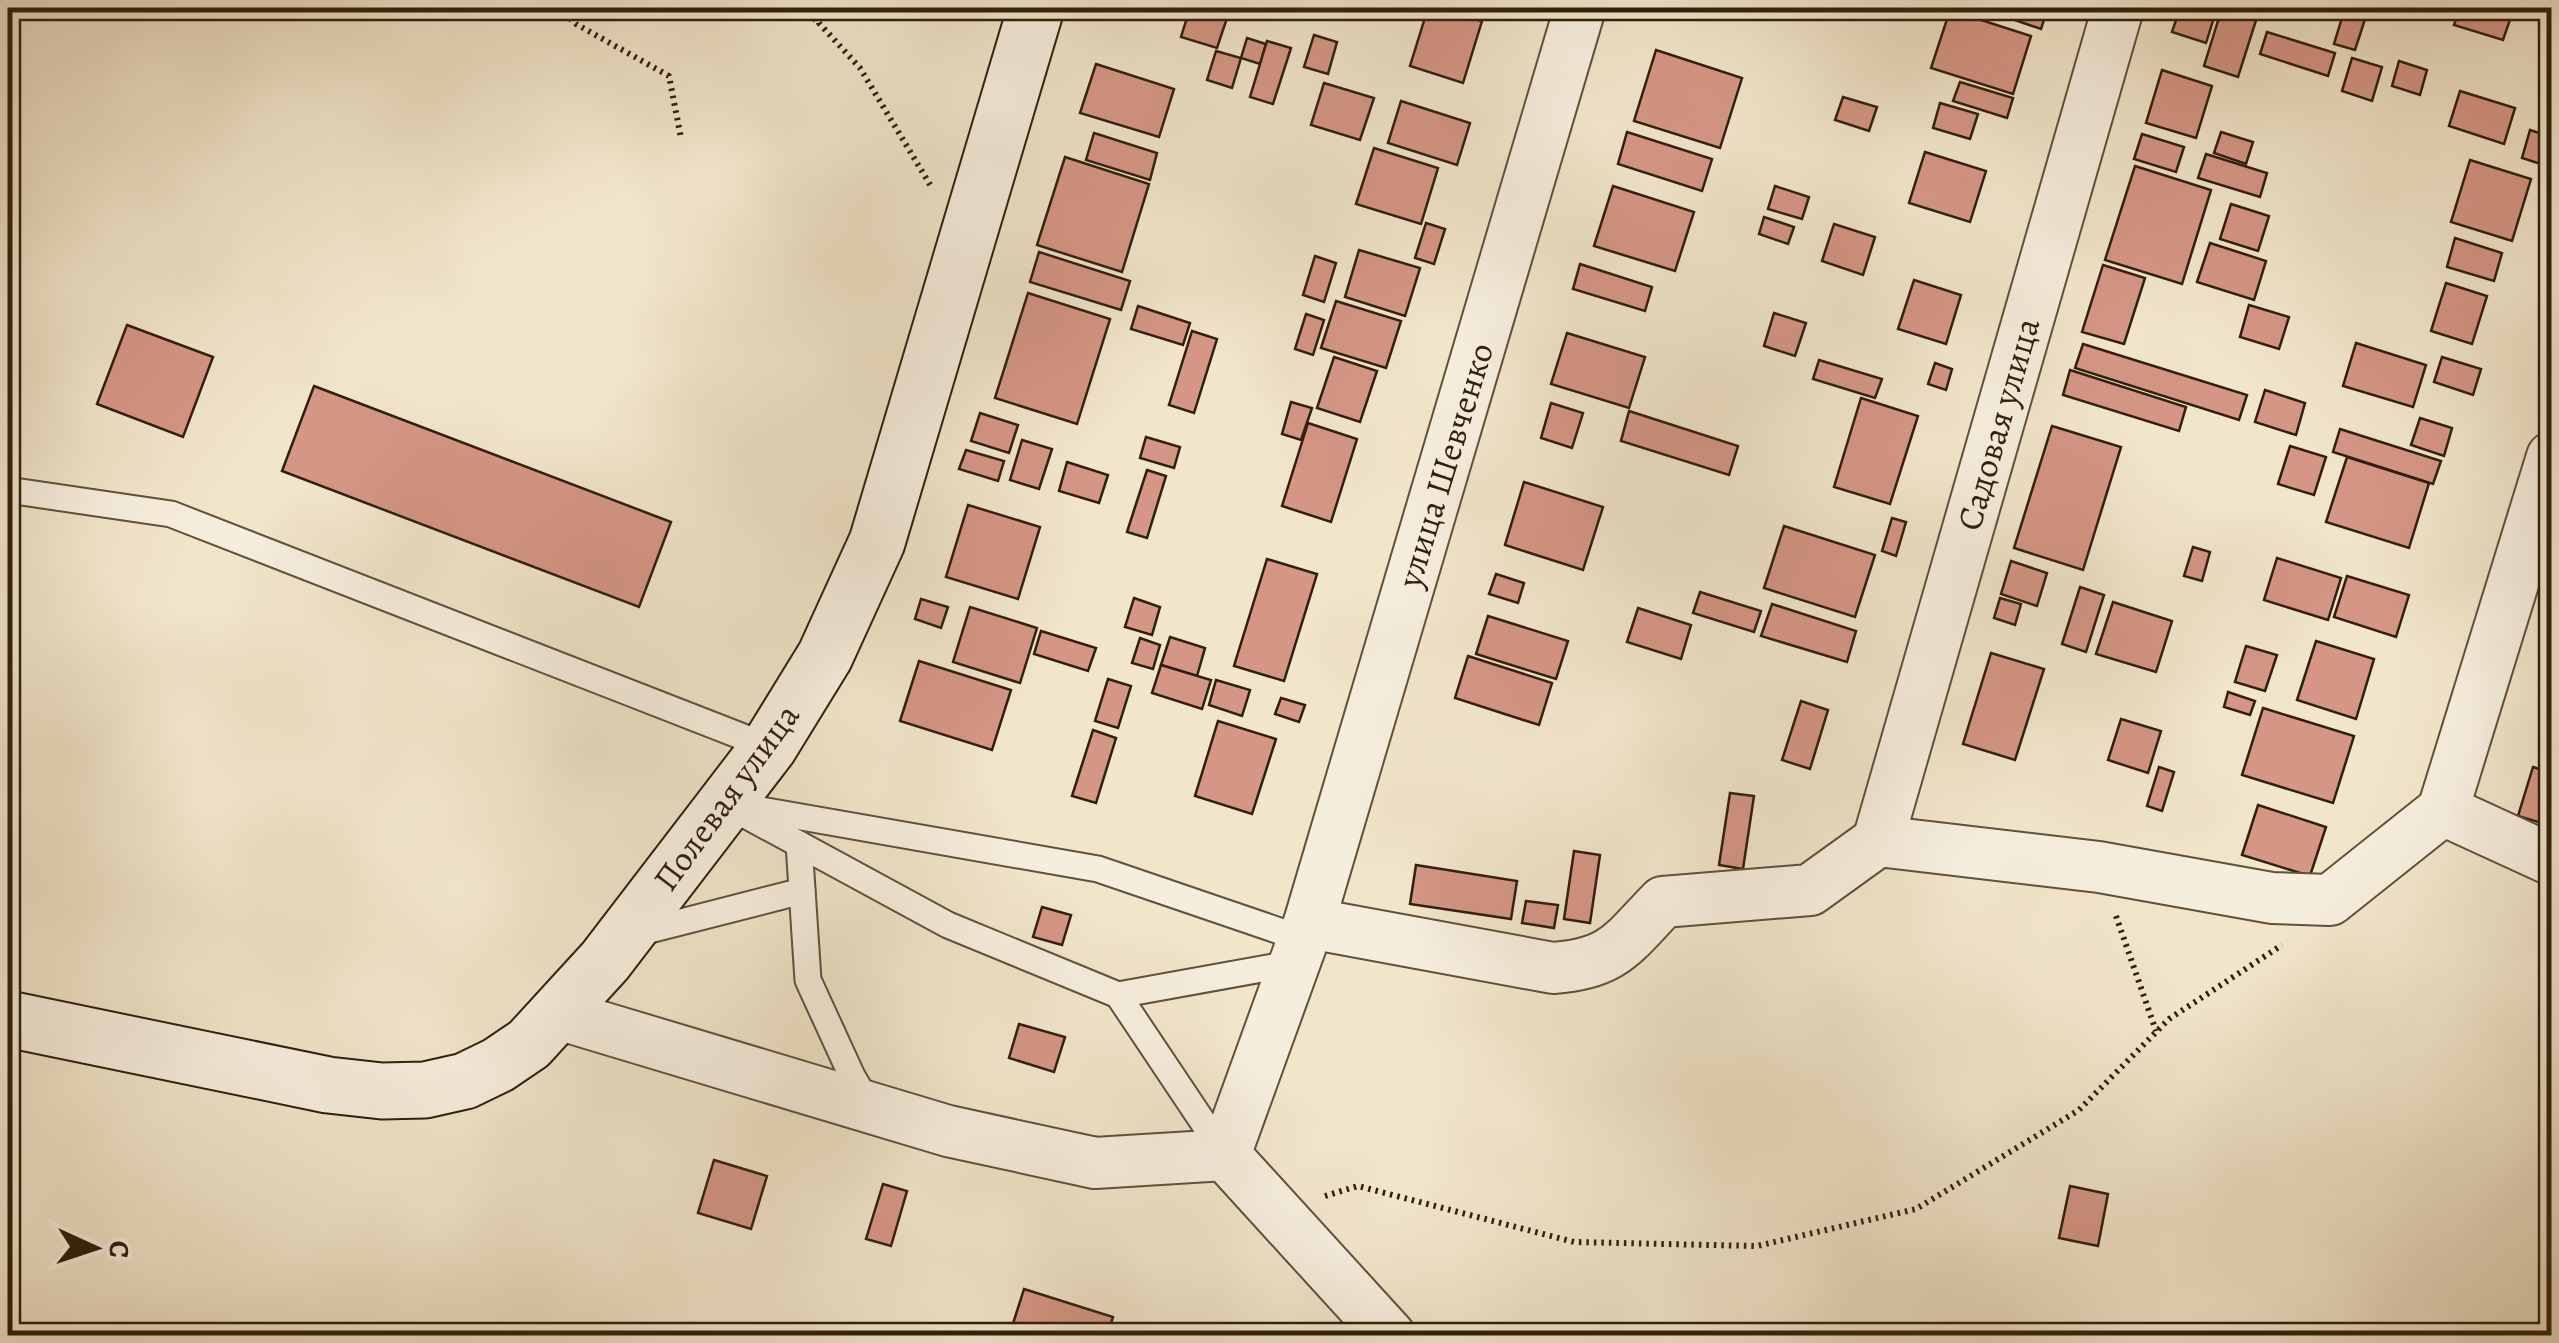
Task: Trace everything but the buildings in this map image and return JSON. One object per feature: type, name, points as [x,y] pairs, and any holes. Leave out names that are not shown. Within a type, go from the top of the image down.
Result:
[{"type":"street","name":"Полевая улица","points":[[8,1018],[328,1084],[382,1090],[426,1090],[464,1080],[498,1066],[530,1044],[623,936],[769,747],[826,656],[877,542],[1036,8]]},
{"type":"street","name":"улица Шевченко","points":[[1225,1155],[1302,942],[1580,8]]},
{"type":"street","name":"Садовая улица","points":[[1878,841],[2118,8]]},
{"type":"street","points":[[1302,942],[1553,968],[1584,966],[1610,956],[1663,902],[1810,890],[1878,841],[2098,868],[2272,898],[2330,900],[2443,810],[2552,456]]},
{"type":"street","points":[[2443,810],[2552,860]]},
{"type":"street","points":[[558,1014],[948,1131],[1095,1164],[1225,1155],[1390,1336]]},
{"type":"lane","points":[[8,490],[171,514],[769,747]]},
{"type":"lane","points":[[724,804],[1098,869],[1302,942]]},
{"type":"lane","points":[[724,804],[948,926],[1118,995],[1225,1155]]},
{"type":"lane","points":[[799,844],[808,980],[871,1108]]},
{"type":"lane","points":[[623,936],[802,891]]},
{"type":"lane","points":[[1118,995],[1302,942]]},
{"type":"path","points":[[559,8],[576,24],[669,76],[681,138]]},
{"type":"path","points":[[803,8],[860,68],[966,244]]},
{"type":"path","points":[[816,8],[819,23]]},
{"type":"path","points":[[2098,868],[2156,1032]]},
{"type":"path","points":[[1276,1211],[1358,1186],[1574,1242],[1757,1246],[1916,1209],[2080,1110],[2169,1019],[2306,928],[2330,900]]}]
